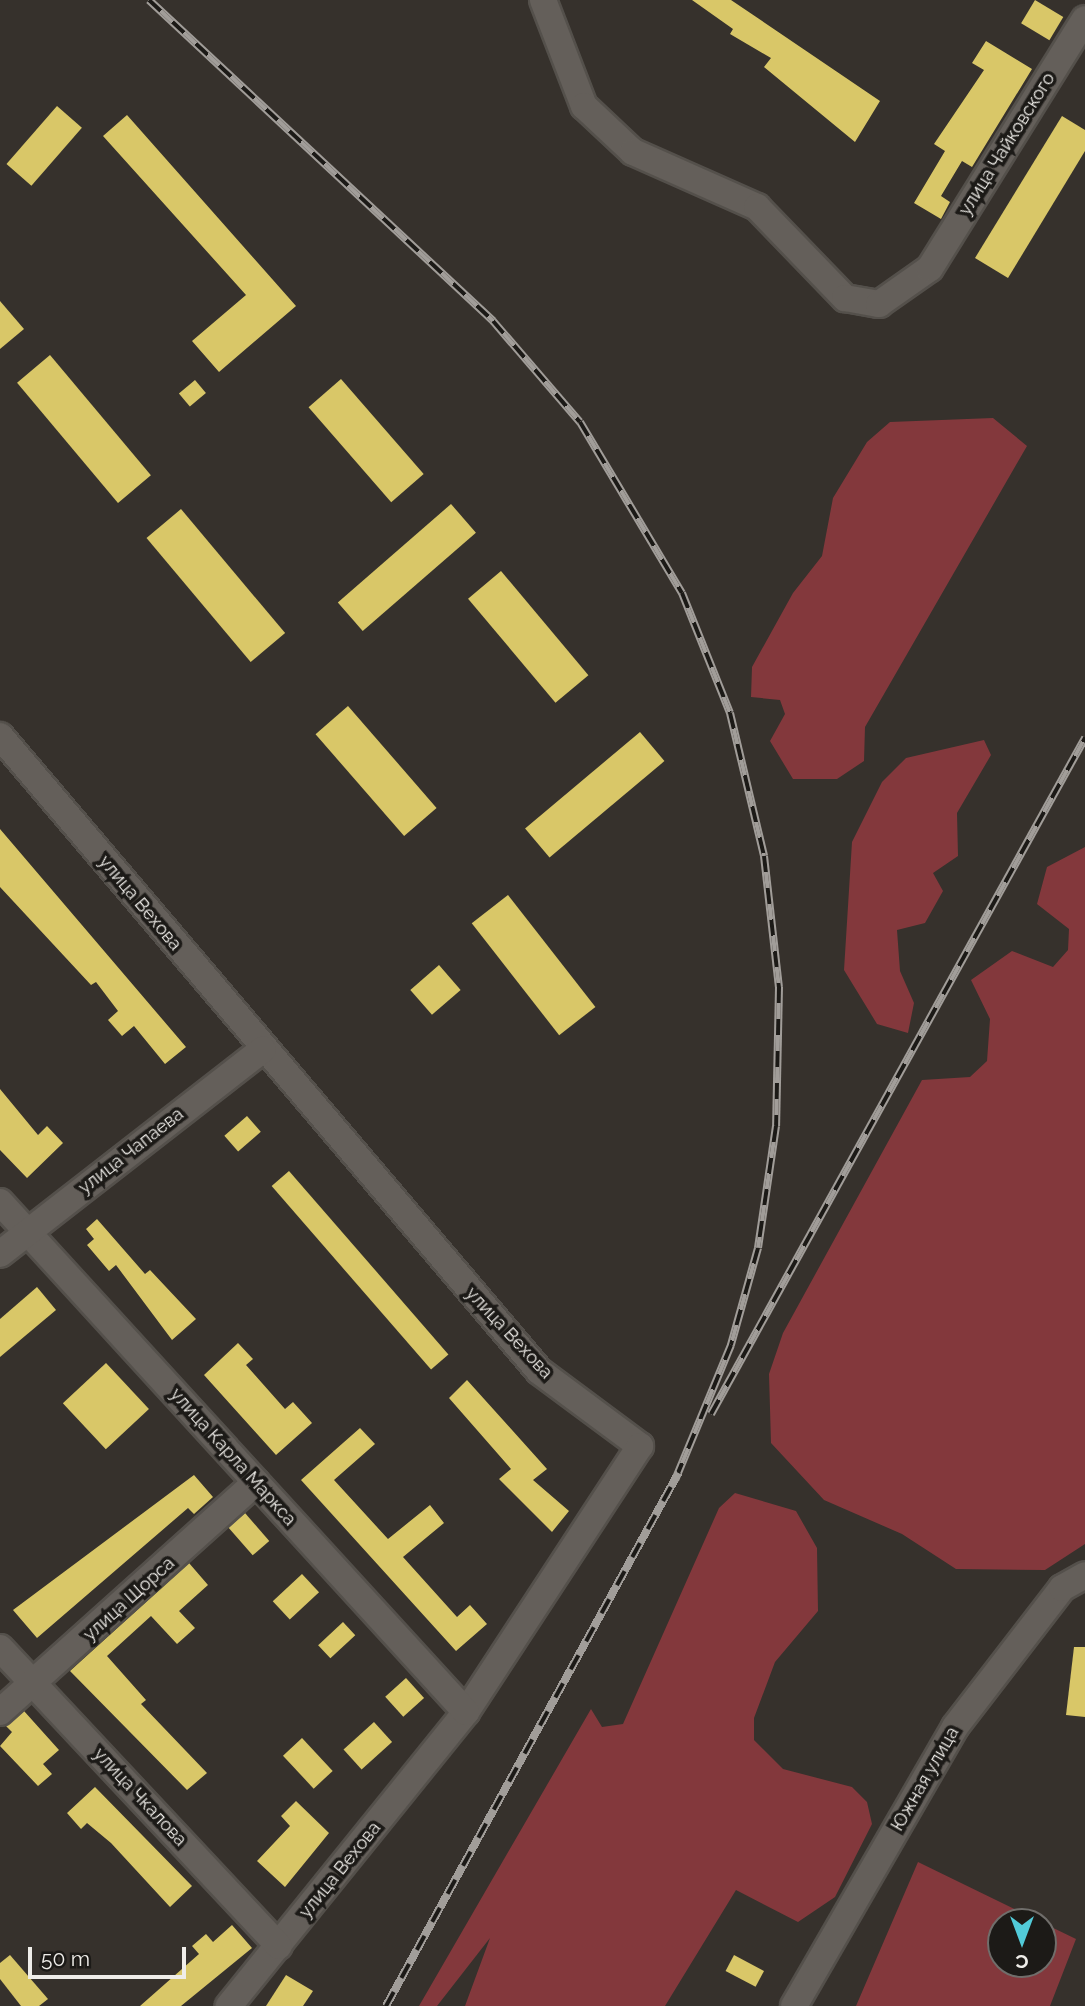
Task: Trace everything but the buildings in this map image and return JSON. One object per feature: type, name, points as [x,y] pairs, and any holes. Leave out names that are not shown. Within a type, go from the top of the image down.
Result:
[{"type":"street","name":"улица Чайковского","points":[[543,0],[584,106],[634,152],[757,207],[845,298],[878,304],[930,268],[1085,19]]},
{"type":"street","points":[[1072,0],[1085,9]]},
{"type":"street","name":"улица Вехова","points":[[0,736],[539,1371],[640,1446],[466,1712],[229,2006]]},
{"type":"street","name":"улица Чапаева","points":[[0,1254],[263,1049]]},
{"type":"street","name":"улица Карла Маркса","points":[[0,1202],[466,1712]]},
{"type":"street","name":"улица Щорса","points":[[0,1712],[35,1685],[256,1482]]},
{"type":"street","name":"Южная улица","points":[[794,2006],[955,1727],[1062,1588],[1085,1575]]},
{"type":"street","name":"улица Чкалова","points":[[0,1648],[279,1946]]},
{"type":"shaded area","points":[[993,418],[1027,446],[865,727],[864,761],[837,779],[793,779],[770,741],[785,714],[780,700],[751,697],[752,667],[793,593],[822,556],[833,498],[867,442],[890,422]]},
{"type":"shaded area","points":[[984,740],[991,755],[957,813],[958,856],[933,873],[943,891],[925,923],[897,930],[900,971],[914,1003],[908,1033],[877,1024],[844,970],[852,842],[882,782],[906,758]]},
{"type":"shaded area","points":[[1085,847],[1085,1544],[1045,1570],[956,1569],[902,1534],[824,1500],[771,1443],[769,1374],[783,1333],[922,1080],[970,1077],[987,1061],[990,1019],[971,980],[1012,951],[1053,967],[1068,950],[1069,929],[1037,904],[1047,867]]},
{"type":"shaded area","points":[[735,1493],[796,1511],[817,1548],[818,1611],[775,1662],[754,1718],[754,1740],[783,1769],[852,1787],[867,1802],[872,1824],[835,1897],[798,1922],[736,1890],[665,2006],[465,2006],[490,1938],[437,2006],[419,2006],[591,1709],[602,1727],[623,1724],[719,1508]]},
{"type":"shaded area","points":[[918,1862],[1012,1908],[987,1908],[987,1978],[1057,1978],[1057,1930],[1076,1939],[1050,2006],[856,2006]]},
{"type":"railway","points":[[149,0],[493,321],[580,422],[682,593],[730,713],[764,856],[779,987],[776,1126],[758,1248],[731,1345],[675,1480]]},
{"type":"railway","points":[[711,1414],[1085,738]]},
{"type":"railway","points":[[386,2006],[679,1472]]}]
